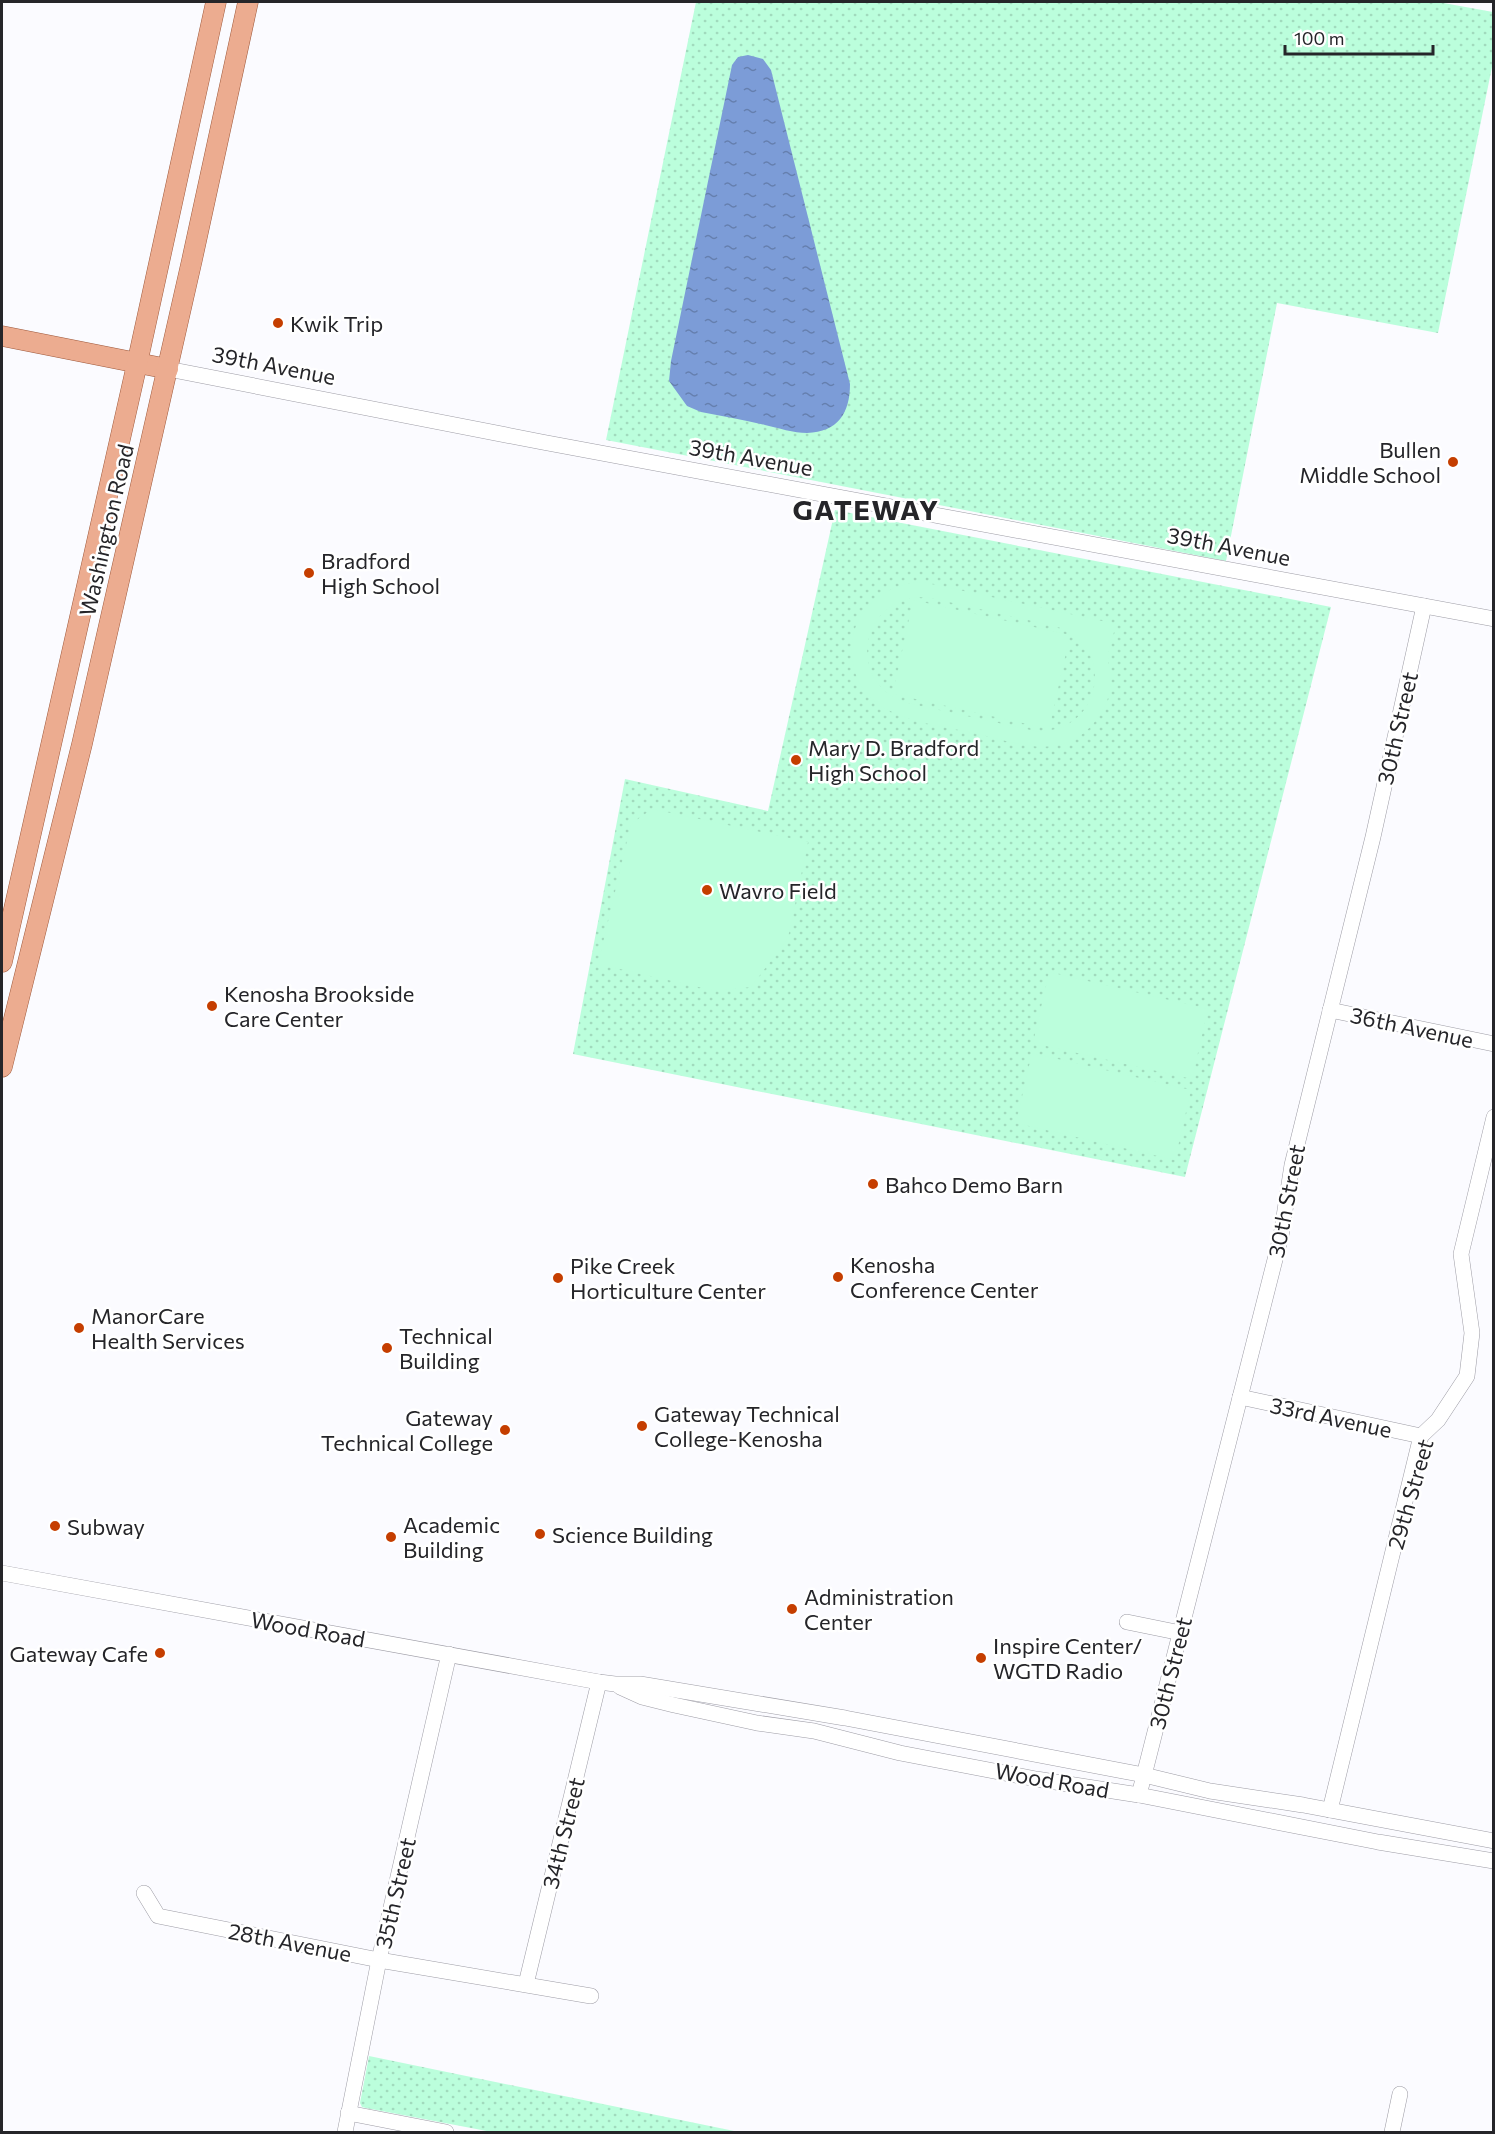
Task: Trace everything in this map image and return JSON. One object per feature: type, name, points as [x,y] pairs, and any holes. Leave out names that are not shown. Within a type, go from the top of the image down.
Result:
[{"type":"main road","name":"Washington Road","points":[[2,962],[216,2]]},
{"type":"main road","name":"Washington Road","points":[[2,1067],[82,744],[168,369],[248,2]]},
{"type":"main road","name":"39th Avenue","points":[[2,336],[168,369]]},
{"type":"main road","points":[[112,474],[117,500],[106,550],[111,560],[124,562]]},
{"type":"street","name":"39th Avenue","points":[[168,369],[542,442],[1494,619]]},
{"type":"street","name":"30th Street","points":[[1139,1795],[1281,1236],[1292,1165],[1372,837],[1424,606]]},
{"type":"street","name":"36th Avenue","points":[[1330,1010],[1494,1044]]},
{"type":"street","name":"29th Street","points":[[1330,1810],[1421,1436],[1438,1420],[1467,1376],[1472,1334],[1461,1254],[1494,1117]]},
{"type":"street","name":"33rd Avenue","points":[[1240,1397],[1421,1436]]},
{"type":"street","name":"Wood Road","points":[[2,1573],[599,1682],[640,1684],[731,1698],[1144,1775],[1210,1791],[1330,1810],[1494,1841]]},
{"type":"street","points":[[1126,1622],[1181,1633]]},
{"type":"street","name":"35th Street","points":[[345,2133],[379,1960],[449,1654]]},
{"type":"street","name":"34th Street","points":[[526,1984],[599,1682]]},
{"type":"street","name":"Wood Road","points":[[615,1684],[642,1697],[674,1705],[757,1723],[814,1731],[900,1753],[1035,1779],[1139,1795],[1378,1842],[1493,1861]]},
{"type":"street","name":"28th Avenue","points":[[144,1893],[158,1916],[379,1960],[591,1996]]},
{"type":"street","points":[[1392,2133],[1400,2094]]},
{"type":"street","points":[[348,2113],[446,2133]]},
{"type":"green space","points":[[696,2],[1438,2],[1493,12],[1493,62],[1438,333],[1277,303],[1226,561],[606,440]]},
{"type":"green space","points":[[835,510],[1331,607],[1185,1177],[573,1054],[625,779],[768,811]]},
{"type":"green space","points":[[922,582],[1116,624],[1108,655],[1111,673],[1110,690],[1105,706],[1095,721],[1071,741],[1059,745],[1038,746],[1016,744],[919,722],[884,708],[870,697],[860,683],[852,658],[854,633],[861,616],[880,596],[895,587]],"holes":[[[918,597],[1054,626],[1075,636],[1088,651],[1094,668],[1094,687],[1088,705],[1075,719],[1058,729],[1035,731],[907,703],[888,693],[875,679],[868,663],[867,646],[872,629],[882,614],[898,603]]]},
{"type":"green space","points":[[913,600],[1070,635],[1049,729],[893,694]]},
{"type":"green space","name":"Wavro Field","points":[[652,809],[808,842],[788,938],[751,987],[716,991],[598,964],[631,824]]},
{"type":"green space","points":[[1049,972],[1208,1009],[1192,1079],[1033,1043]]},
{"type":"green space","points":[[1032,1053],[1191,1090],[1175,1160],[1016,1123]]},
{"type":"green space","points":[[369,2056],[739,2132],[492,2132],[366,2108],[360,2103]]},
{"type":"water","points":[[748,55],[763,59],[771,70],[850,384],[845,412],[834,425],[818,432],[797,432],[701,412],[687,406],[669,381],[671,361],[732,65],[738,57]]},
{"type":"place","name":"Kwik Trip","points":[[278,323]]},
{"type":"place","name":"Bullen Middle School","points":[[1453,462]]},
{"type":"place","name":"Bradford High School","points":[[309,573]]},
{"type":"place","name":"Mary D. Bradford High School","points":[[796,760]]},
{"type":"place","name":"Wavro Field","points":[[707,890]]},
{"type":"place","name":"Kenosha Brookside Care Center","points":[[212,1006]]},
{"type":"place","name":"Bahco Demo Barn","points":[[873,1184]]},
{"type":"place","name":"Kenosha Conference Center","points":[[838,1277]]},
{"type":"place","name":"Pike Creek Horticulture Center","points":[[558,1278]]},
{"type":"place","name":"ManorCare Health Services","points":[[79,1328]]},
{"type":"place","name":"Technical Building","points":[[387,1348]]},
{"type":"place","name":"Gateway Technical College-Kenosha","points":[[642,1426]]},
{"type":"place","name":"Gateway Technical College","points":[[505,1430]]},
{"type":"place","name":"Subway","points":[[55,1526]]},
{"type":"place","name":"Science Building","points":[[540,1534]]},
{"type":"place","name":"Academic Building","points":[[391,1537]]},
{"type":"place","name":"Administration Center","points":[[792,1609]]},
{"type":"place","name":"Gateway Cafe","points":[[160,1653]]},
{"type":"place","name":"Inspire Center/ WGTD Radio","points":[[981,1658]]},
{"type":"district","name":"GATEWAY","points":[[866,509]]}]
